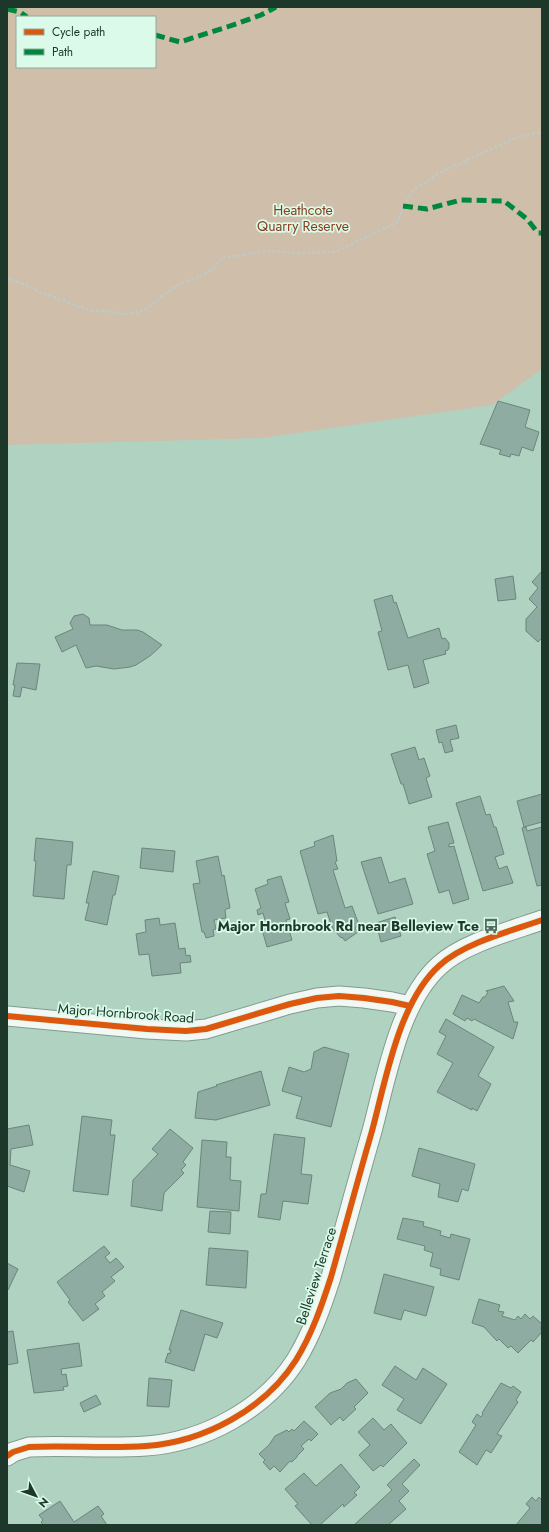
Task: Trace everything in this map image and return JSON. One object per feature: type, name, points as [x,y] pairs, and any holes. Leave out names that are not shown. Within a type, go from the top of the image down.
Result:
[{"type":"street","points":[[410,1006],[428,977],[440,964],[457,953],[474,945],[542,920]]},
{"type":"street","name":"Major Hornbrook Road","points":[[7,1016],[147,1029],[186,1031],[206,1029],[290,1004],[316,998],[339,996],[351,997],[392,1002],[410,1006]]},
{"type":"street","name":"Belleview Terrace","points":[[7,1456],[13,1452],[28,1447],[146,1446],[190,1438],[219,1426],[240,1414],[261,1399],[278,1383],[296,1361],[308,1339],[322,1303],[331,1276],[394,1050],[410,1006]]},
{"type":"path","points":[[7,278],[91,311],[105,310],[125,314],[136,313],[146,309],[170,290],[182,283],[201,276],[212,269],[222,258],[268,251],[298,253],[335,252],[398,222],[403,206],[412,191],[439,173],[515,138],[542,133]]},
{"type":"green space","name":"Heathcote Quarry Reserve","points":[[7,7],[542,7],[542,369],[492,405],[262,438],[7,445]]},
{"type":"building","points":[[498,401],[530,410],[525,427],[539,432],[533,451],[522,447],[519,456],[511,454],[510,457],[499,454],[501,450],[480,444]]},
{"type":"building","points":[[542,571],[542,638],[538,642],[526,631],[526,619],[537,607],[529,599],[538,588],[532,582]]},
{"type":"building","points":[[513,576],[516,599],[498,601],[495,579]]},
{"type":"building","points":[[392,595],[394,603],[396,602],[408,638],[439,628],[442,639],[445,638],[449,643],[448,650],[445,651],[446,654],[423,660],[429,683],[414,688],[408,665],[388,670],[378,632],[382,631],[374,600]]},
{"type":"building","points":[[83,614],[89,618],[90,625],[107,625],[122,630],[137,630],[143,632],[162,645],[150,656],[130,667],[114,669],[96,666],[86,668],[76,645],[62,652],[55,637],[73,629],[70,623],[74,616]]},
{"type":"building","points":[[17,663],[40,664],[36,690],[22,687],[20,697],[13,696],[15,685],[13,685]]},
{"type":"building","points":[[456,725],[459,738],[450,740],[453,751],[445,753],[442,742],[439,743],[436,730]]},
{"type":"building","points":[[415,747],[419,760],[424,758],[430,776],[426,778],[432,797],[409,804],[391,754]]},
{"type":"building","points":[[542,794],[542,822],[524,827],[517,801]]},
{"type":"building","points":[[480,796],[486,815],[490,814],[494,827],[496,827],[504,854],[495,857],[499,869],[507,866],[513,883],[483,891],[456,803]]},
{"type":"building","points":[[448,822],[454,843],[449,844],[449,847],[454,846],[469,899],[453,904],[449,890],[439,893],[427,854],[435,851],[428,827]]},
{"type":"building","points":[[526,827],[527,831],[542,827],[542,885],[537,886],[522,828]]},
{"type":"building","points":[[333,835],[337,861],[335,862],[338,869],[333,870],[345,908],[352,906],[359,925],[355,928],[358,932],[345,941],[332,927],[327,912],[318,914],[300,851],[315,846],[314,842]]},
{"type":"building","points":[[36,838],[73,842],[71,865],[67,865],[64,899],[33,896]]},
{"type":"building","points":[[142,848],[175,851],[173,872],[140,868]]},
{"type":"building","points":[[218,856],[222,876],[224,875],[230,908],[226,909],[225,911],[226,918],[214,920],[216,929],[213,930],[214,936],[206,938],[204,932],[202,932],[193,884],[200,883],[196,861]]},
{"type":"building","points":[[381,857],[389,883],[405,878],[413,904],[378,914],[361,862]]},
{"type":"building","points":[[93,871],[119,876],[115,895],[113,895],[107,925],[85,920],[89,903],[86,903]]},
{"type":"building","points":[[281,876],[289,902],[285,903],[290,919],[286,920],[292,940],[267,947],[261,926],[266,924],[263,913],[258,915],[257,910],[261,908],[255,889],[268,884],[267,880]]},
{"type":"building","points":[[395,917],[401,936],[381,942],[376,923]]},
{"type":"building","points":[[159,918],[160,925],[175,923],[179,949],[185,948],[186,956],[190,955],[191,962],[180,963],[181,973],[152,976],[149,954],[139,955],[136,934],[146,932],[145,920]]},
{"type":"building","points":[[504,986],[514,1001],[508,1002],[514,1022],[518,1022],[513,1039],[474,1019],[472,1021],[467,1018],[465,1021],[453,1014],[462,995],[479,1003],[488,992],[486,991]]},
{"type":"building","points":[[446,1019],[494,1047],[478,1076],[491,1084],[477,1111],[472,1108],[472,1110],[437,1092],[453,1063],[437,1054],[446,1036],[439,1032]]},
{"type":"building","points":[[324,1047],[349,1054],[331,1127],[296,1118],[302,1097],[282,1091],[289,1067],[304,1072],[311,1069],[314,1052]]},
{"type":"building","points":[[261,1071],[270,1105],[216,1120],[195,1118],[198,1092]]},
{"type":"building","points":[[82,1116],[112,1120],[110,1135],[115,1135],[108,1195],[73,1191]]},
{"type":"building","points":[[29,1125],[33,1145],[11,1149],[10,1165],[30,1171],[24,1192],[7,1186],[7,1129]]},
{"type":"building","points":[[170,1129],[193,1148],[183,1162],[186,1165],[181,1170],[184,1173],[164,1193],[162,1211],[131,1206],[133,1180],[158,1154],[152,1149]]},
{"type":"building","points":[[274,1134],[305,1138],[301,1174],[312,1175],[308,1204],[283,1201],[280,1220],[258,1217],[261,1194],[266,1194]]},
{"type":"building","points":[[202,1140],[227,1142],[226,1157],[231,1157],[230,1180],[241,1181],[239,1211],[197,1207]]},
{"type":"building","points":[[419,1148],[475,1164],[468,1191],[462,1189],[458,1202],[438,1197],[440,1184],[412,1176]]},
{"type":"building","points":[[210,1211],[231,1212],[230,1234],[208,1232]]},
{"type":"building","points":[[403,1218],[424,1222],[423,1226],[441,1231],[440,1235],[450,1238],[451,1234],[470,1239],[459,1280],[440,1275],[441,1269],[430,1266],[433,1253],[424,1250],[425,1246],[397,1239]]},
{"type":"building","points":[[104,1246],[110,1253],[105,1257],[110,1263],[116,1258],[124,1267],[111,1277],[115,1281],[102,1292],[105,1296],[95,1304],[99,1309],[83,1321],[68,1302],[70,1300],[57,1282]]},
{"type":"building","points":[[209,1248],[248,1251],[246,1288],[206,1285]]},
{"type":"building","points":[[7,1263],[18,1269],[8,1290],[7,1290]]},
{"type":"building","points":[[384,1274],[434,1287],[426,1316],[404,1310],[401,1320],[374,1313]]},
{"type":"building","points":[[479,1299],[500,1305],[498,1311],[504,1312],[502,1316],[515,1320],[518,1316],[521,1319],[525,1314],[530,1319],[533,1316],[542,1324],[542,1332],[533,1342],[531,1340],[518,1353],[511,1346],[508,1348],[499,1339],[497,1341],[484,1327],[472,1323]]},
{"type":"building","points":[[181,1310],[223,1323],[217,1338],[205,1334],[194,1371],[165,1362],[168,1353],[170,1354],[171,1350],[169,1350]]},
{"type":"building","points":[[13,1331],[18,1363],[7,1365],[7,1332]]},
{"type":"building","points":[[79,1343],[82,1366],[61,1369],[62,1375],[66,1374],[68,1386],[63,1387],[64,1390],[34,1393],[27,1350]]},
{"type":"building","points":[[395,1366],[416,1380],[423,1368],[447,1384],[421,1424],[397,1410],[404,1399],[382,1385]]},
{"type":"building","points":[[149,1378],[172,1380],[169,1407],[147,1406]]},
{"type":"building","points":[[356,1379],[368,1393],[354,1407],[356,1409],[343,1421],[340,1417],[331,1425],[315,1407],[330,1393],[341,1389],[347,1383]]},
{"type":"building","points":[[501,1383],[511,1388],[513,1386],[521,1392],[516,1400],[518,1402],[497,1434],[502,1436],[491,1453],[486,1450],[477,1465],[459,1452],[476,1425],[472,1422],[477,1414],[481,1417]]},
{"type":"building","points":[[96,1395],[101,1404],[84,1412],[80,1403]]},
{"type":"building","points":[[373,1418],[384,1430],[391,1424],[407,1443],[383,1467],[381,1465],[373,1471],[359,1455],[370,1445],[358,1432]]},
{"type":"building","points":[[304,1421],[318,1434],[311,1441],[309,1439],[301,1446],[304,1449],[280,1472],[274,1466],[270,1470],[263,1462],[265,1460],[259,1454],[269,1445],[275,1436],[287,1430],[289,1432],[292,1429],[294,1431]]},
{"type":"building","points":[[414,1459],[420,1465],[402,1484],[409,1491],[399,1501],[406,1509],[388,1525],[354,1525],[392,1490],[387,1485]]},
{"type":"building","points":[[341,1464],[360,1487],[354,1493],[357,1495],[344,1507],[343,1504],[320,1525],[312,1525],[295,1506],[298,1504],[285,1489],[304,1473],[316,1486]]},
{"type":"building","points":[[532,1497],[536,1501],[539,1497],[542,1500],[542,1525],[516,1525],[530,1508],[526,1504]]},
{"type":"building","points":[[60,1501],[74,1522],[98,1506],[104,1514],[101,1516],[107,1525],[43,1525],[41,1522],[43,1520],[39,1515]]},
{"type":"marked path","points":[[156,35],[180,42],[261,15],[276,7]]},
{"type":"marked path","points":[[7,9],[20,12],[26,16]]},
{"type":"marked path","points":[[403,206],[427,209],[461,200],[504,201],[527,219],[538,233],[542,233]]},
{"type":"cycle path","points":[[7,1456],[13,1452],[29,1447],[131,1447],[168,1443],[190,1438],[231,1420],[268,1394],[283,1378],[296,1360],[312,1330],[320,1309],[331,1277],[389,1065],[404,1020],[414,999],[426,980],[450,957],[488,938],[542,920]]},
{"type":"cycle path","points":[[7,1016],[147,1029],[186,1031],[206,1029],[290,1004],[317,998],[339,996],[364,998],[410,1006]]},
{"type":"place","name":"Major Hornbrook Rd near Belleview Tce","points":[[491,926]]}]
